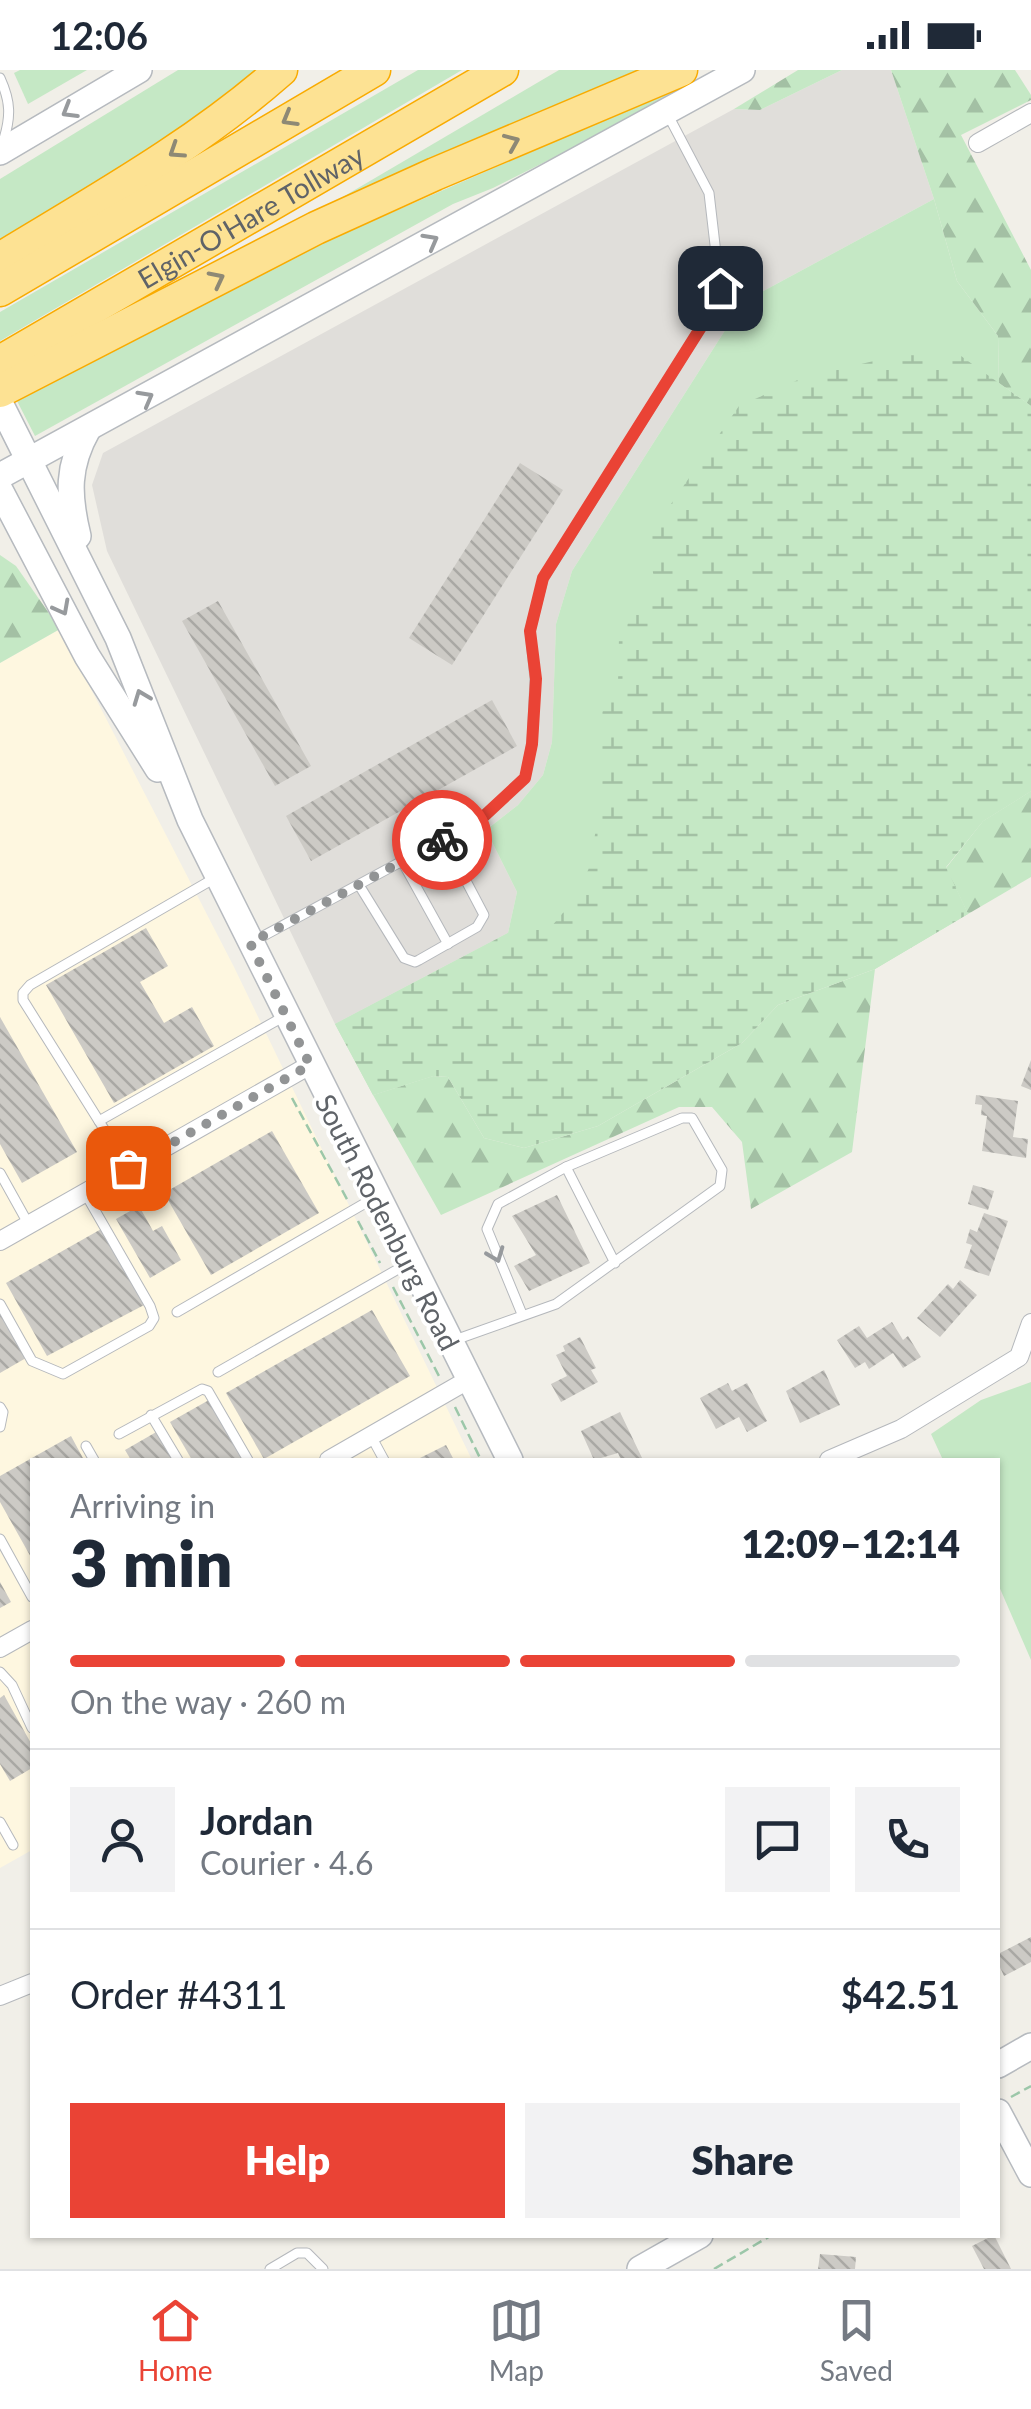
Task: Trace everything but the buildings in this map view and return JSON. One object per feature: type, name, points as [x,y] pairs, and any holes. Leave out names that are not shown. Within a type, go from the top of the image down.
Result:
[{"type":"highway","points":[[0,259],[173,153],[282,70]]},
{"type":"highway","points":[[0,290],[374,70]]},
{"type":"highway","name":"Elgin-O'Hare Tollway","points":[[21,360],[502,70]]},
{"type":"highway","points":[[0,391],[21,360],[435,174],[681,70]]},
{"type":"street","points":[[0,152],[139,70]]},
{"type":"street","points":[[0,476],[742,70]]},
{"type":"street","points":[[978,143],[1031,113]]},
{"type":"street","name":"South Rodenburg Road","points":[[0,403],[118,638],[190,820],[509,1458]]},
{"type":"street","points":[[88,429],[75,452],[71,506],[89,580]]},
{"type":"street","name":"South Rodenburg Road","points":[[0,490],[86,656],[190,820]]},
{"type":"street","points":[[0,531],[34,554]]},
{"type":"street","points":[[0,1241],[310,1065]]},
{"type":"street","points":[[834,1458],[902,1429],[1025,1356],[1031,1323]]},
{"type":"street","points":[[332,1458],[468,1380]]},
{"type":"street","points":[[0,1648],[30,1631]]},
{"type":"street","points":[[0,1996],[30,1983]]},
{"type":"street","points":[[1000,2064],[1031,2046]]},
{"type":"street","points":[[1000,2116],[1031,2174]]},
{"type":"street","points":[[640,2269],[695,2238]]},
{"type":"lane","points":[[0,78],[9,99],[10,118],[0,152]]},
{"type":"lane","points":[[250,943],[482,818],[525,778],[532,744],[536,679],[530,631],[543,578],[703,324],[720,288],[709,193],[667,112]]},
{"type":"lane","points":[[359,885],[409,962],[448,944],[476,927],[484,915],[444,839]]},
{"type":"lane","points":[[402,862],[448,944]]},
{"type":"lane","points":[[128,1168],[23,1000],[23,993],[30,985],[218,876]]},
{"type":"lane","points":[[99,1120],[286,1016]]},
{"type":"lane","points":[[449,1342],[556,1304],[720,1186],[722,1170],[692,1118],[682,1118],[566,1167],[498,1204],[487,1229],[522,1314]]},
{"type":"lane","points":[[566,1167],[615,1263]]},
{"type":"lane","points":[[0,1173],[29,1224]]},
{"type":"lane","points":[[0,1304],[32,1361],[62,1374],[150,1326],[154,1318],[150,1306],[84,1193]]},
{"type":"lane","points":[[177,1312],[376,1197]]},
{"type":"lane","points":[[218,1372],[409,1263]]},
{"type":"lane","points":[[118,1434],[190,1392],[202,1389],[208,1391],[247,1458]]},
{"type":"lane","points":[[0,1407],[0,1427]]},
{"type":"lane","points":[[151,1415],[177,1458]]},
{"type":"lane","points":[[370,1436],[383,1458]]},
{"type":"lane","points":[[86,1446],[93,1458]]},
{"type":"lane","points":[[0,1539],[30,1593]]},
{"type":"lane","points":[[0,1672],[12,1685],[30,1724]]},
{"type":"lane","points":[[20,1703],[30,1696]]},
{"type":"lane","points":[[0,1822],[14,1845]]},
{"type":"lane","points":[[270,2269],[297,2253],[307,2253],[323,2269]]},
{"type":"path","points":[[714,2269],[767,2238]]},
{"type":"shaded area","points":[[842,70],[891,70],[934,199],[743,302],[572,571],[556,624],[552,742],[543,775],[518,805],[486,830],[517,892],[508,933],[335,1024],[107,551],[92,485],[103,453],[734,109],[760,110]]},
{"type":"shaded area","points":[[60,629],[234,967],[471,1458],[30,1458],[30,1851],[0,1868],[0,663]]},
{"type":"green space","points":[[87,70],[28,104],[14,73]]},
{"type":"green space","points":[[178,70],[256,70],[176,131],[0,243],[0,179]]},
{"type":"green space","points":[[418,70],[462,70],[0,341],[0,312]]},
{"type":"green space","points":[[559,70],[648,70],[343,201],[341,198]]},
{"type":"green space","points":[[798,70],[842,70],[760,110],[734,109]]},
{"type":"green space","points":[[891,70],[1015,70],[1031,95],[1031,100],[961,135],[1031,270],[1031,406],[999,383],[998,336],[957,281]]},
{"type":"green space","points":[[710,74],[712,78],[493,188],[453,204],[35,436],[16,399],[331,239]]},
{"type":"green space","points":[[934,199],[957,281],[998,336],[999,383],[1031,406],[1031,791],[983,821],[946,867],[968,914],[875,969],[433,1076],[373,1095],[335,1024],[508,933],[517,892],[486,830],[518,805],[543,775],[552,742],[556,624],[572,571],[743,302]]},
{"type":"green space","points":[[898,355],[961,356],[1031,406],[1031,791],[983,821],[946,867],[968,914],[875,969],[778,1005],[742,1043],[598,1126],[524,1148],[484,1138],[448,1077],[433,1076],[373,1095],[335,1024],[508,933],[551,927],[573,901],[591,864],[603,775],[599,718],[618,683],[619,637],[655,582],[646,540],[739,406],[800,379]]},
{"type":"green space","points":[[0,555],[16,566],[60,629],[0,663]]},
{"type":"green space","points":[[1031,791],[1031,877],[968,914],[946,868],[983,821]]},
{"type":"green space","points":[[875,969],[852,1152],[751,1209],[742,1142],[712,1107],[679,1107],[441,1215],[373,1095],[433,1076],[448,1077],[484,1138],[524,1148],[598,1126],[742,1043],[778,1005]]},
{"type":"green space","points":[[1031,1382],[1031,1660],[1000,1589],[1000,1458],[942,1458],[931,1434],[981,1400]]},
{"type":"way so far","points":[[128,1168],[310,1065],[250,943],[442,840]]},
{"type":"route","points":[[442,840],[482,818],[525,778],[532,744],[536,679],[530,631],[543,578],[703,324],[720,288]]}]
